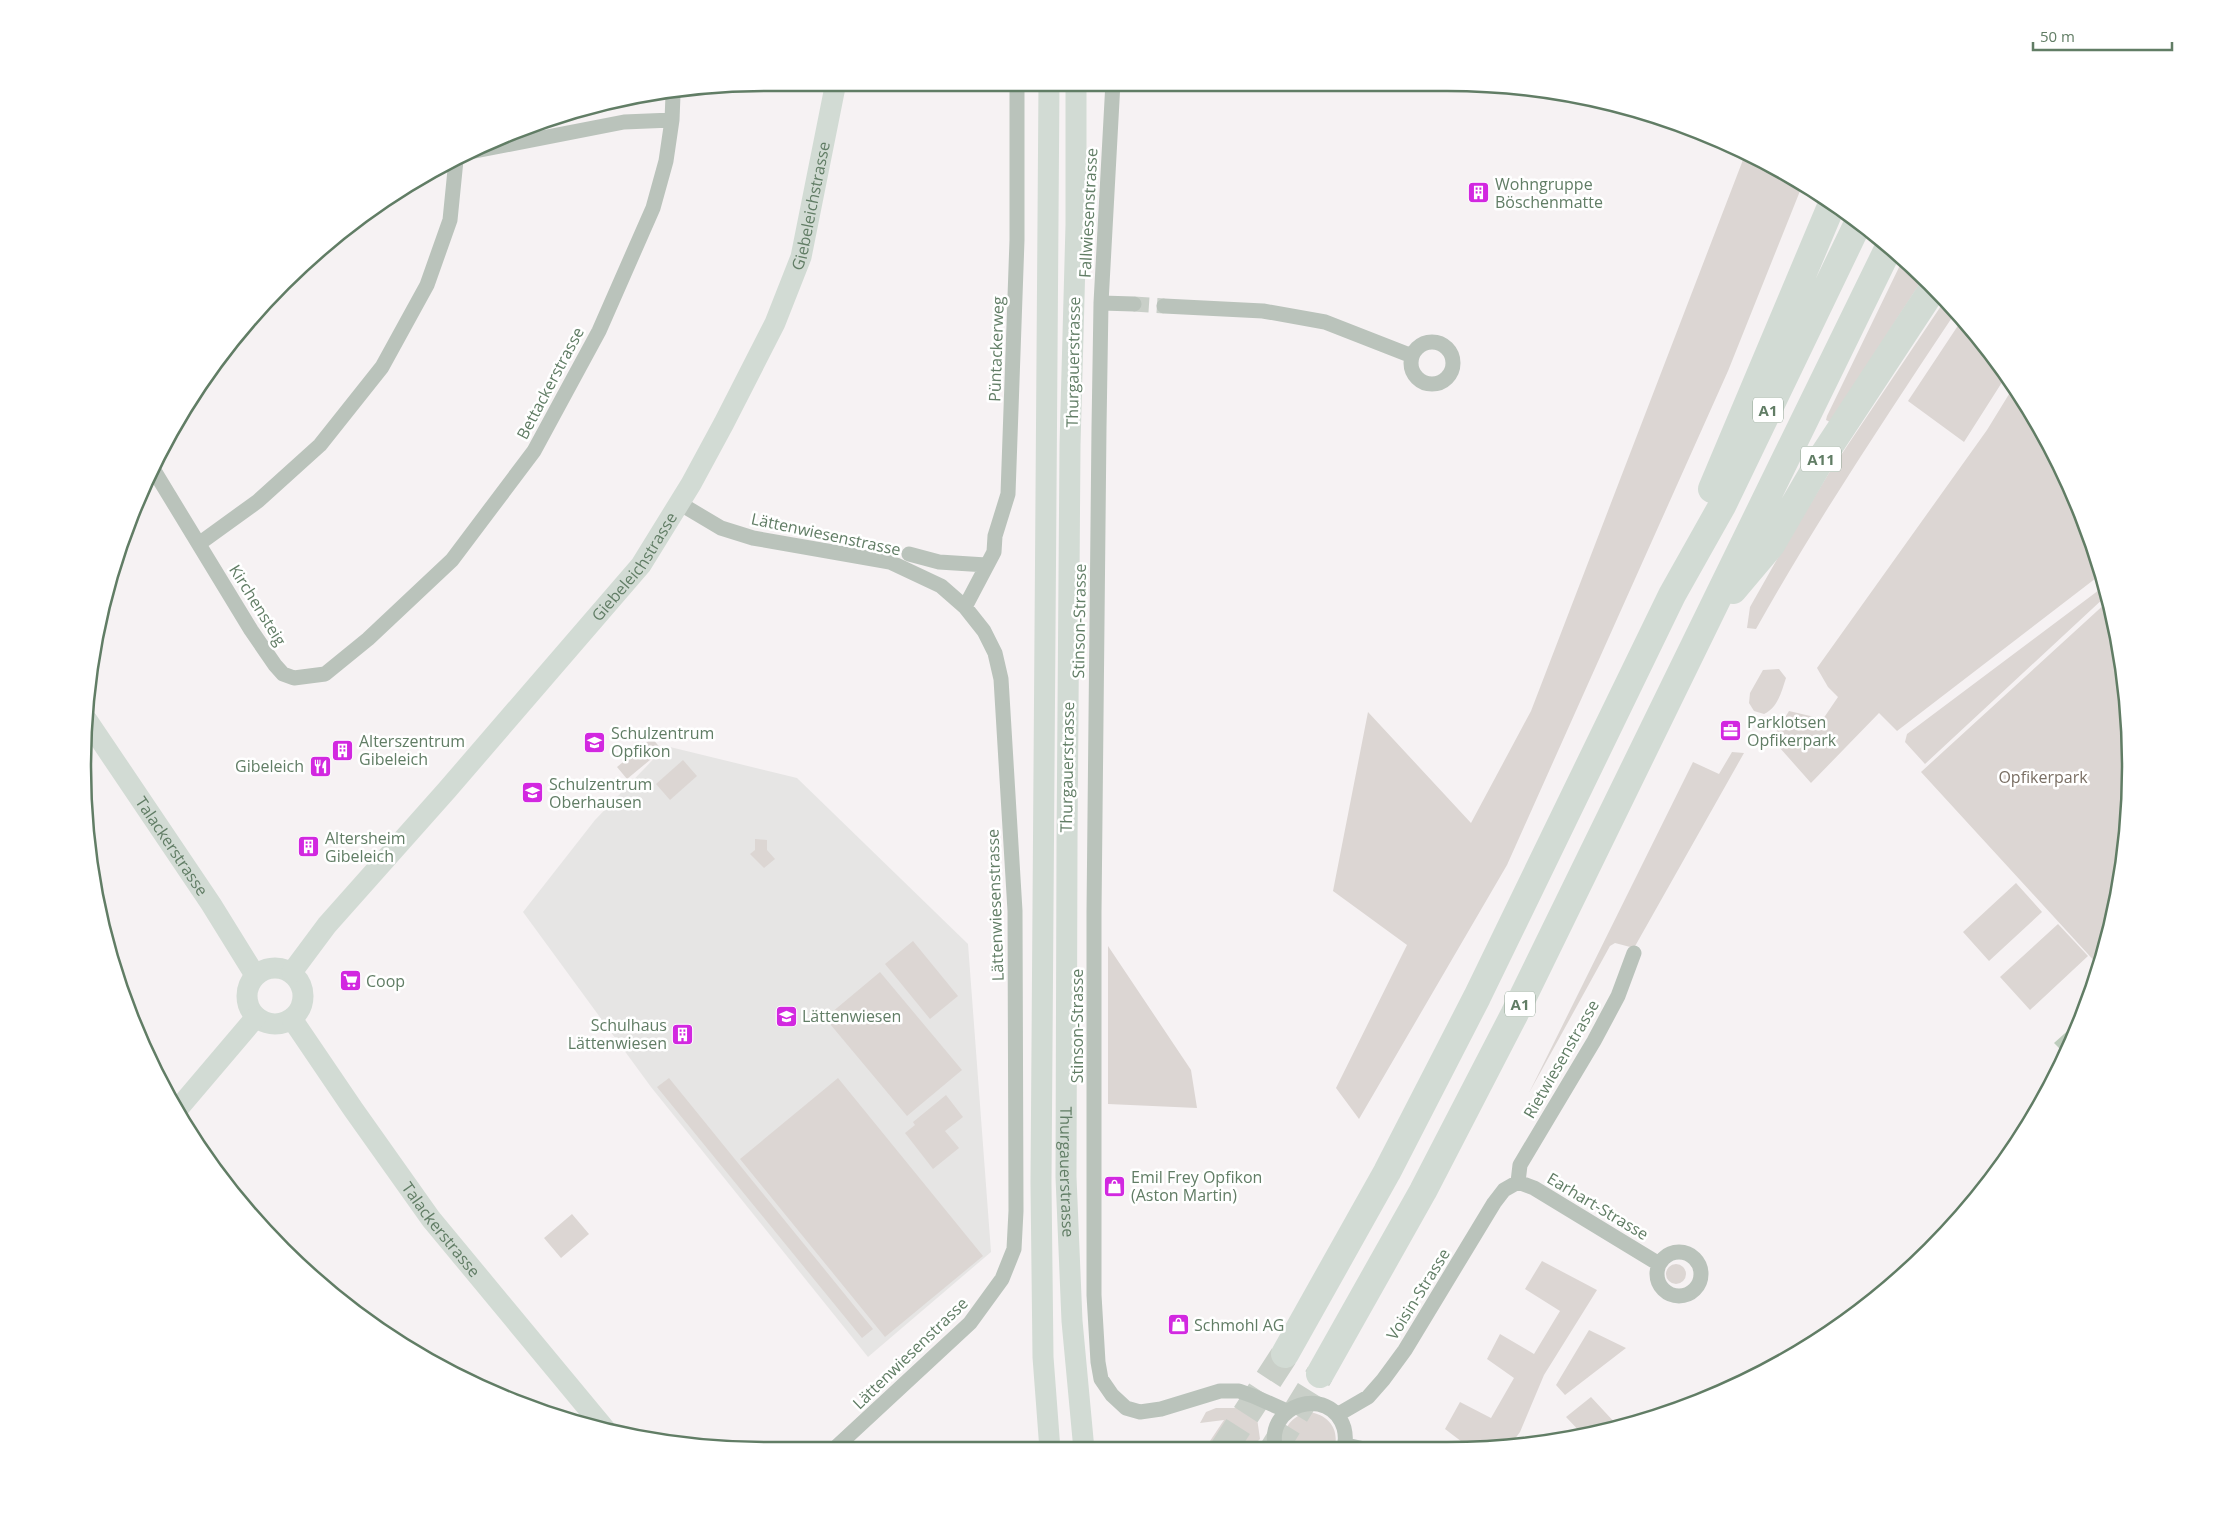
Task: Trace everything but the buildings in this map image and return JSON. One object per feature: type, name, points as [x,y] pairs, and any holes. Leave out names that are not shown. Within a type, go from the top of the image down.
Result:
[{"type":"highway","points":[[1672,595],[1727,449],[1829,210]]},
{"type":"highway","name":"A1","points":[[1285,1354],[1382,1180],[1477,997],[1672,595],[1722,506],[1855,229]]},
{"type":"highway","name":"A1","points":[[1320,1374],[1376,1276],[1469,1104],[1558,928],[1886,254]]},
{"type":"highway","name":"A11","points":[[1704,626],[1771,545],[1821,459],[1929,294]]},
{"type":"main road","name":"Giebeleichstrasse","points":[[292,972],[327,925],[447,790],[641,565],[679,503],[724,423],[776,323],[801,257],[834,91]]},
{"type":"main road","name":"Thurgauerstrasse","points":[[1049,91],[1041,1183],[1043,1357],[1049,1442]]},
{"type":"main road","name":"Thurgauerstrasse","points":[[1076,91],[1076,215],[1070,445],[1066,1177],[1072,1321],[1083,1442]]},
{"type":"main road","name":"Talackerstrasse","points":[[93,728],[211,904],[255,975]]},
{"type":"main road","points":[[273,967],[283,968],[292,972],[302,986],[304,995],[298,1012],[292,1018],[278,1024],[270,1024],[256,1017],[250,1009],[247,992],[255,975],[273,967]]},
{"type":"main road","points":[[182,1104],[256,1017]]},
{"type":"main road","name":"Talackerstrasse","points":[[292,1018],[353,1109],[431,1219],[598,1420]]},
{"type":"street","name":"Püntackerweg","points":[[965,607],[994,552],[995,536],[1008,494],[1017,240],[1018,91]]},
{"type":"street","name":"Fallwiesenstrasse","points":[[1098,526],[1101,303],[1113,91]]},
{"type":"street","name":"Bettackerstrasse","points":[[368,639],[452,560],[534,451],[599,331],[654,208],[666,161],[672,120],[673,98]]},
{"type":"street","points":[[502,146],[624,122],[672,120]]},
{"type":"street","points":[[200,543],[258,500],[320,445],[382,367],[427,285],[450,220],[455,168]]},
{"type":"street","points":[[1101,303],[1134,304]]},
{"type":"street","points":[[1164,306],[1263,311],[1325,322],[1412,356]]},
{"type":"street","name":"Kirchensteig","points":[[157,476],[200,543],[251,630],[283,674],[294,678],[325,674],[368,639]]},
{"type":"street","name":"Lättenwiesenstrasse","points":[[679,503],[721,528],[753,538],[890,562],[941,586],[965,607],[984,631],[995,653],[1001,679],[1015,911],[1016,1211],[1014,1249],[1002,1279],[970,1323],[843,1442]]},
{"type":"street","name":"Stinson-Strasse","points":[[1098,526],[1094,913],[1094,1276],[1098,1362],[1101,1379],[1112,1395],[1126,1408],[1140,1412],[1161,1410],[1220,1391],[1238,1391],[1287,1411]]},
{"type":"street","points":[[909,554],[939,562],[986,566]]},
{"type":"street","name":"Rietwiesenstrasse","points":[[1518,1182],[1520,1165],[1594,1041],[1618,996],[1634,954]]},
{"type":"street","name":"Earhart-Strasse","points":[[1518,1182],[1534,1188],[1659,1264]]},
{"type":"street","name":"Voisin-Strasse","points":[[1337,1415],[1368,1397],[1383,1380],[1405,1350],[1494,1204],[1504,1190],[1518,1182]]},
{"type":"street","points":[[1276,1442],[1275,1432],[1279,1420],[1287,1411],[1299,1404],[1313,1403],[1326,1406],[1337,1415],[1346,1434],[1345,1442]]},
{"type":"shaded area","name":"Lättenwiesen","points":[[666,746],[797,778],[968,944],[991,1252],[868,1357],[651,1087],[523,912],[595,820]]},
{"type":"shaded area","points":[[2067,1031],[2059,1048],[2054,1043]]},
{"type":"green space","points":[[1743,160],[1800,192],[1728,371],[1507,865],[1359,1119],[1336,1088],[1407,945],[1333,891],[1368,712],[1471,823],[1531,711]]},
{"type":"green space","points":[[1900,266],[1919,284],[1830,422],[1826,420]]},
{"type":"green space","points":[[1941,307],[1951,318],[1828,509],[1756,629],[1747,628],[1750,607],[1829,473]]},
{"type":"green space","points":[[1958,326],[2002,383],[1964,442],[1908,401]]},
{"type":"green space","points":[[2009,393],[2052,468],[2086,549],[2095,579],[1897,731],[1879,713],[1811,783],[1772,739],[1789,711],[1823,719],[1838,697],[1828,687],[1817,668],[1987,430]]},
{"type":"green space","points":[[2099,590],[2101,601],[1925,764],[1905,742],[1907,734]]},
{"type":"green space","name":"Opfikerpark","points":[[2102,606],[2116,678],[2122,766],[2116,855],[2109,898],[2093,960],[1921,772]]},
{"type":"green space","points":[[1779,669],[1786,678],[1776,703],[1773,708],[1764,714],[1754,711],[1749,703],[1750,693],[1763,670]]},
{"type":"green space","points":[[652,738],[662,750],[627,779],[617,767]]},
{"type":"green space","points":[[1732,752],[1744,753],[1634,948],[1615,943],[1610,946],[1529,1093],[1693,762],[1719,774]]},
{"type":"green space","points":[[683,760],[697,776],[670,800],[656,784]]},
{"type":"green space","points":[[755,839],[767,840],[767,850],[775,859],[764,868],[750,854],[755,850]]},
{"type":"green space","points":[[2016,883],[2042,912],[1989,961],[1963,932]]},
{"type":"green space","points":[[2058,924],[2088,956],[2030,1010],[2000,977]]},
{"type":"green space","points":[[913,941],[958,996],[930,1019],[885,964]]},
{"type":"green space","points":[[1108,946],[1191,1070],[1197,1108],[1108,1104]]},
{"type":"green space","points":[[880,972],[962,1070],[907,1116],[825,1018]]},
{"type":"green space","points":[[669,1078],[873,1329],[862,1338],[657,1087]]},
{"type":"green space","points":[[838,1078],[983,1256],[885,1337],[740,1159]]},
{"type":"green space","points":[[946,1095],[963,1117],[945,1131],[959,1148],[933,1169],[905,1133],[915,1125],[913,1122]]},
{"type":"green space","points":[[572,1214],[589,1234],[561,1258],[544,1238]]},
{"type":"green space","points":[[1542,1261],[1597,1290],[1544,1375],[1520,1432],[1516,1438],[1461,1441],[1445,1429],[1460,1402],[1491,1418],[1514,1378],[1487,1359],[1500,1334],[1534,1354],[1560,1311],[1525,1289]]},
{"type":"green space","points":[[1672,1264],[1680,1264],[1686,1270],[1686,1278],[1680,1284],[1672,1284],[1666,1278],[1666,1270]]},
{"type":"green space","points":[[1589,1330],[1626,1348],[1565,1395],[1556,1385]]},
{"type":"green space","points":[[1591,1397],[1613,1421],[1577,1429],[1566,1417]]},
{"type":"green space","points":[[1216,1408],[1243,1408],[1257,1418],[1260,1439],[1257,1442],[1209,1442],[1224,1420],[1200,1423],[1206,1412]]},
{"type":"green space","points":[[1310,1412],[1328,1421],[1334,1430],[1336,1442],[1284,1442],[1288,1425],[1303,1414]]},
{"type":"tunnel","points":[[1134,304],[1164,306]]},
{"type":"tunnel","points":[[1228,1442],[1285,1354]]},
{"type":"tunnel","points":[[1278,1442],[1320,1374]]},
{"type":"place","name":"Wohngruppe Böschenmatte","points":[[1479,193]]},
{"type":"place","name":"Parklotsen Opfikerpark","points":[[1731,731]]},
{"type":"place","name":"Schulzentrum Opfikon","points":[[595,742]]},
{"type":"place","name":"Alterszentrum Gibeleich","points":[[343,750]]},
{"type":"place","name":"Gibeleich","points":[[320,766]]},
{"type":"place","name":"Schulzentrum Oberhausen","points":[[533,793]]},
{"type":"place","name":"Altersheim Gibeleich","points":[[309,847]]},
{"type":"place","name":"Coop","points":[[350,981]]},
{"type":"place","name":"Lättenwiesen","points":[[786,1016]]},
{"type":"place","name":"Schulhaus Lättenwiesen","points":[[683,1034]]},
{"type":"place","name":"Emil Frey Opfikon (Aston Martin)","points":[[1115,1186]]},
{"type":"place","name":"Schmohl AG","points":[[1178,1325]]}]
